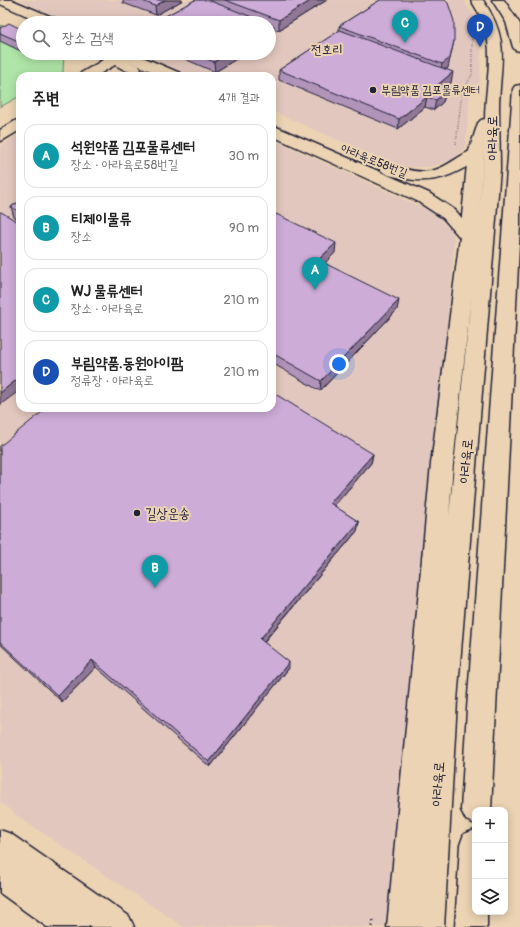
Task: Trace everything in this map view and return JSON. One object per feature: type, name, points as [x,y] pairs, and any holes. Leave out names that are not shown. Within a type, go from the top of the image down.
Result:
[{"type":"street","points":[[2,0],[38,16]]},
{"type":"street","name":"아라육로","points":[[428,927],[444,701],[492,169],[492,105],[496,71],[496,38],[493,28],[478,0]]},
{"type":"street","points":[[498,0],[506,10],[515,27],[520,47]]},
{"type":"street","points":[[0,10],[16,17]]},
{"type":"street","points":[[94,72],[120,60]]},
{"type":"street","points":[[108,72],[122,60]]},
{"type":"street","points":[[127,60],[144,72]]},
{"type":"street","points":[[130,60],[164,72]]},
{"type":"street","name":"아라육로","points":[[476,807],[481,709],[520,112],[520,89]]},
{"type":"street","points":[[403,927],[442,464],[469,238],[476,154],[492,105]]},
{"type":"street","points":[[0,124],[16,115]]},
{"type":"street","name":"아라육로58번길","points":[[276,120],[393,170],[414,176],[444,173],[476,154]]},
{"type":"street","points":[[0,136],[16,126]]},
{"type":"street","points":[[276,132],[423,197],[449,214],[469,238]]},
{"type":"street","points":[[0,845],[118,927]]},
{"type":"street","points":[[0,874],[73,927]]},
{"type":"street","points":[[472,927],[474,879]]},
{"type":"path","points":[[453,148],[456,144],[462,92],[472,75],[472,30]]},
{"type":"shaded area","points":[[19,0],[464,0],[476,19],[481,39],[480,82],[470,95],[466,143],[463,150],[452,160],[430,167],[407,167],[379,158],[276,113],[276,72],[183,72],[156,60],[276,60],[276,16],[55,16]]},
{"type":"shaded area","points":[[16,136],[16,412],[276,412],[276,141],[430,211],[449,224],[453,231],[453,263],[396,881],[384,927],[184,927],[20,818],[0,802],[0,146]]},
{"type":"green space","points":[[0,25],[16,32],[16,60],[64,60],[63,72],[16,72],[16,98],[0,107]]},
{"type":"building","points":[[140,0],[165,0],[155,6]]},
{"type":"building","points":[[195,0],[208,0],[249,16],[166,16]]},
{"type":"building","points":[[225,0],[312,0],[279,20],[276,19],[276,16],[268,16]]},
{"type":"building","points":[[380,0],[445,0],[448,3],[454,21],[454,41],[450,58],[442,64],[339,26]]},
{"type":"building","points":[[9,23],[16,26],[16,40],[0,33],[0,28]]},
{"type":"building","name":"부림약품 김포물류센터","points":[[340,30],[453,72],[434,88],[446,92],[436,100],[427,97],[399,119],[279,70]]},
{"type":"building","points":[[16,204],[16,210],[11,207]]},
{"type":"building","points":[[1,212],[16,221],[16,380],[0,393]]},
{"type":"building","points":[[276,214],[336,243],[318,260],[399,300],[321,381],[276,355]]},
{"type":"building","points":[[276,394],[373,454],[330,503],[359,522],[260,639],[289,662],[209,762],[92,660],[58,696],[0,642],[0,446],[42,412],[276,412]]},
{"type":"place","name":"WJ 물류센터","points":[[405,43]]},
{"type":"place","name":"부림약품.동원아이팜","points":[[480,47]]},
{"type":"place","name":"부림약품 김포물류센터","points":[[373,90]]},
{"type":"place","name":"석원약품 김포물류센터","points":[[315,290]]},
{"type":"place","name":"길상운송","points":[[137,513]]},
{"type":"place","name":"티제이물류","points":[[155,588]]},
{"type":"district","name":"전호리","points":[[327,50]]}]
